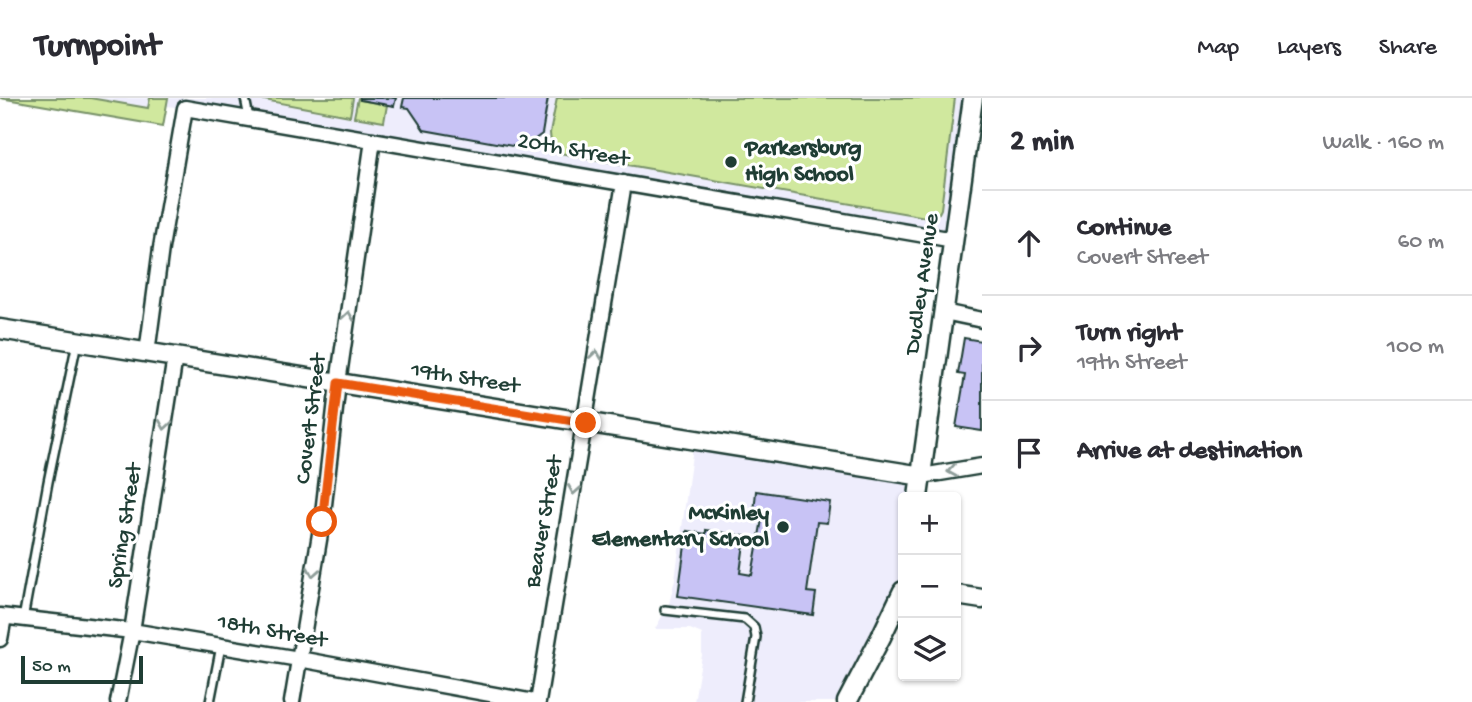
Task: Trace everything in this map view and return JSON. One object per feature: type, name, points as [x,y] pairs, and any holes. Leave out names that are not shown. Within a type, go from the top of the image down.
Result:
[{"type":"street","name":"Dudley Avenue","points":[[919,492],[973,98]]},
{"type":"street","name":"20th Street","points":[[186,103],[249,119],[954,240]]},
{"type":"street","points":[[147,353],[161,248],[186,103]]},
{"type":"street","name":"Covert Street","points":[[292,702],[322,522],[338,383],[373,140]]},
{"type":"street","name":"Beaver Street","points":[[536,702],[586,423],[624,183]]},
{"type":"street","points":[[944,312],[982,320]]},
{"type":"street","name":"19th Street","points":[[0,329],[922,476]]},
{"type":"street","name":"Spring Street","points":[[118,702],[132,631],[175,357]]},
{"type":"street","points":[[922,476],[982,466]]},
{"type":"street","points":[[961,596],[982,599]]},
{"type":"street","points":[[847,702],[898,601]]},
{"type":"street","points":[[0,639],[2,617]]},
{"type":"street","name":"18th Street","points":[[2,617],[132,631],[536,702]]},
{"type":"lane","points":[[245,98],[249,119]]},
{"type":"lane","points":[[23,619],[77,341]]},
{"type":"lane","points":[[665,610],[746,619],[754,627],[756,637],[745,702]]},
{"type":"lane","points":[[209,702],[221,646]]},
{"type":"shaded area","name":"Parkersburg High School","points":[[0,98],[973,98],[954,240],[185,108],[167,106],[163,126]]},
{"type":"shaded area","points":[[694,440],[922,476],[919,492],[898,492],[898,600],[843,702],[694,702],[702,655],[702,634],[690,629],[655,629],[669,604],[675,579]]},
{"type":"green space","points":[[0,98],[90,98],[148,108],[150,98],[168,98],[163,126]]},
{"type":"green space","points":[[254,98],[353,98],[350,116]]},
{"type":"green space","points":[[358,98],[387,105],[384,122],[354,117]]},
{"type":"green space","points":[[557,98],[955,98],[941,209],[931,218],[560,153],[556,144],[551,143],[550,133]]},
{"type":"building","points":[[360,98],[396,98],[394,106]]},
{"type":"building","points":[[404,98],[548,98],[542,134],[523,148],[424,130],[409,108],[402,107]]},
{"type":"building","points":[[964,338],[982,341],[982,431],[956,427],[965,375],[958,374]]},
{"type":"building","name":"McKinley Elementary School","points":[[756,491],[830,502],[827,523],[817,522],[807,592],[816,593],[813,615],[678,596],[687,531],[706,534],[706,530],[745,536],[740,573],[752,575],[763,514],[754,513]]},
{"type":"place","name":"Parkersburg High School","points":[[731,162]]},
{"type":"place","name":"McKinley Elementary School","points":[[783,527]]},
{"type":"route","points":[[322,522],[338,383],[586,423]]}]
